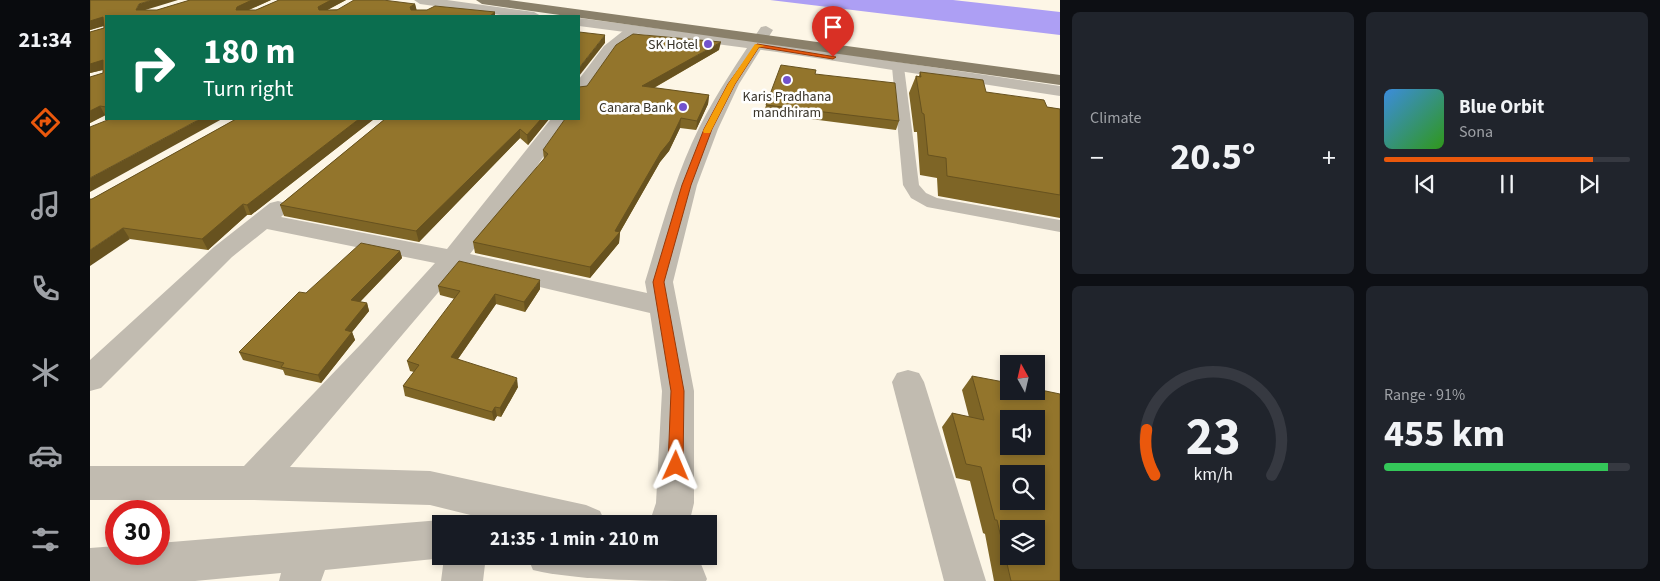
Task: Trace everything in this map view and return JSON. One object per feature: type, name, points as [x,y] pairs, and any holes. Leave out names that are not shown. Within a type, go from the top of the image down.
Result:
[{"type":"highway","points":[[482,0],[1060,80]]},
{"type":"highway","points":[[544,0],[761,38],[1060,69]]},
{"type":"street","points":[[423,6],[441,3],[517,15]]},
{"type":"street","points":[[580,22],[633,30],[761,38],[898,67],[1060,91]]},
{"type":"street","points":[[580,89],[609,49],[633,30]]},
{"type":"street","points":[[672,515],[675,503],[678,391],[659,282],[686,185],[708,129],[731,84],[761,38]]},
{"type":"street","points":[[252,483],[407,315],[523,170],[559,120]]},
{"type":"street","points":[[90,379],[224,252],[292,197]]},
{"type":"street","points":[[263,220],[451,258],[663,306]]},
{"type":"street","points":[[908,382],[965,581]]},
{"type":"street","points":[[90,483],[252,483],[430,488],[547,515]]},
{"type":"street","points":[[90,569],[305,566],[432,542]]},
{"type":"street","points":[[462,581],[464,565]]},
{"type":"street","points":[[623,565],[682,572]]},
{"type":"lane","points":[[898,67],[913,192],[920,198],[933,203],[1060,226]]},
{"type":"shaded area","points":[[770,0],[953,0],[1060,12],[1060,35]]},
{"type":"building","points":[[90,0],[152,0],[139,4],[136,10],[157,10],[190,0],[252,0],[237,7],[236,10],[256,10],[279,0],[331,0],[318,7],[319,10],[337,10],[354,0],[383,0],[415,4],[410,7],[411,10],[427,10],[435,6],[495,12],[491,15],[105,15],[105,107],[100,106],[90,111],[90,77],[103,73],[103,60],[90,64],[90,32],[104,28],[103,17],[90,21]]},
{"type":"building","points":[[580,32],[605,35],[580,67]]},
{"type":"building","points":[[633,34],[721,42],[642,86],[709,95],[697,121],[681,118],[670,141],[661,152],[615,231],[620,232],[590,267],[473,242],[548,154],[543,150],[564,120],[580,120],[580,87],[587,86],[616,45]]},
{"type":"building","points":[[781,65],[816,70],[815,74],[895,83],[899,121],[766,105]]},
{"type":"building","points":[[920,72],[983,80],[986,92],[1044,100],[1047,107],[1060,109],[1060,195],[947,176],[946,158],[928,155],[924,114],[922,113],[916,76],[921,77]]},
{"type":"building","points":[[108,120],[198,120],[90,178],[90,127]]},
{"type":"building","points":[[234,120],[358,120],[247,205],[243,204],[202,239],[123,228],[90,250],[90,199]]},
{"type":"building","points":[[384,120],[540,120],[527,135],[520,129],[416,231],[280,205]]},
{"type":"building","points":[[361,243],[400,251],[351,300],[367,303],[345,330],[352,332],[318,375],[281,367],[284,363],[239,352],[299,292],[306,293]]},
{"type":"building","points":[[459,261],[540,280],[524,302],[495,294],[451,357],[517,378],[500,408],[495,407],[492,412],[403,386],[419,365],[407,361],[460,291],[438,286]]},
{"type":"building","points":[[972,376],[1000,381],[1000,400],[1045,400],[1045,391],[1060,394],[1060,581],[1011,581],[1007,565],[1045,565],[1045,520],[1000,520],[1000,533],[981,467],[966,464],[952,413],[984,420]]},
{"type":"slow traffic","points":[[707,131],[731,84],[757,45],[762,46]]},
{"type":"place","name":"SK Hotel","points":[[708,44]]},
{"type":"place","name":"Karis Pradhana mandhiram","points":[[787,80]]},
{"type":"place","name":"Canara Bank","points":[[683,107]]},
{"type":"route","points":[[676,466],[678,391],[659,282],[686,185],[708,129],[731,84],[757,45],[833,57]]}]
